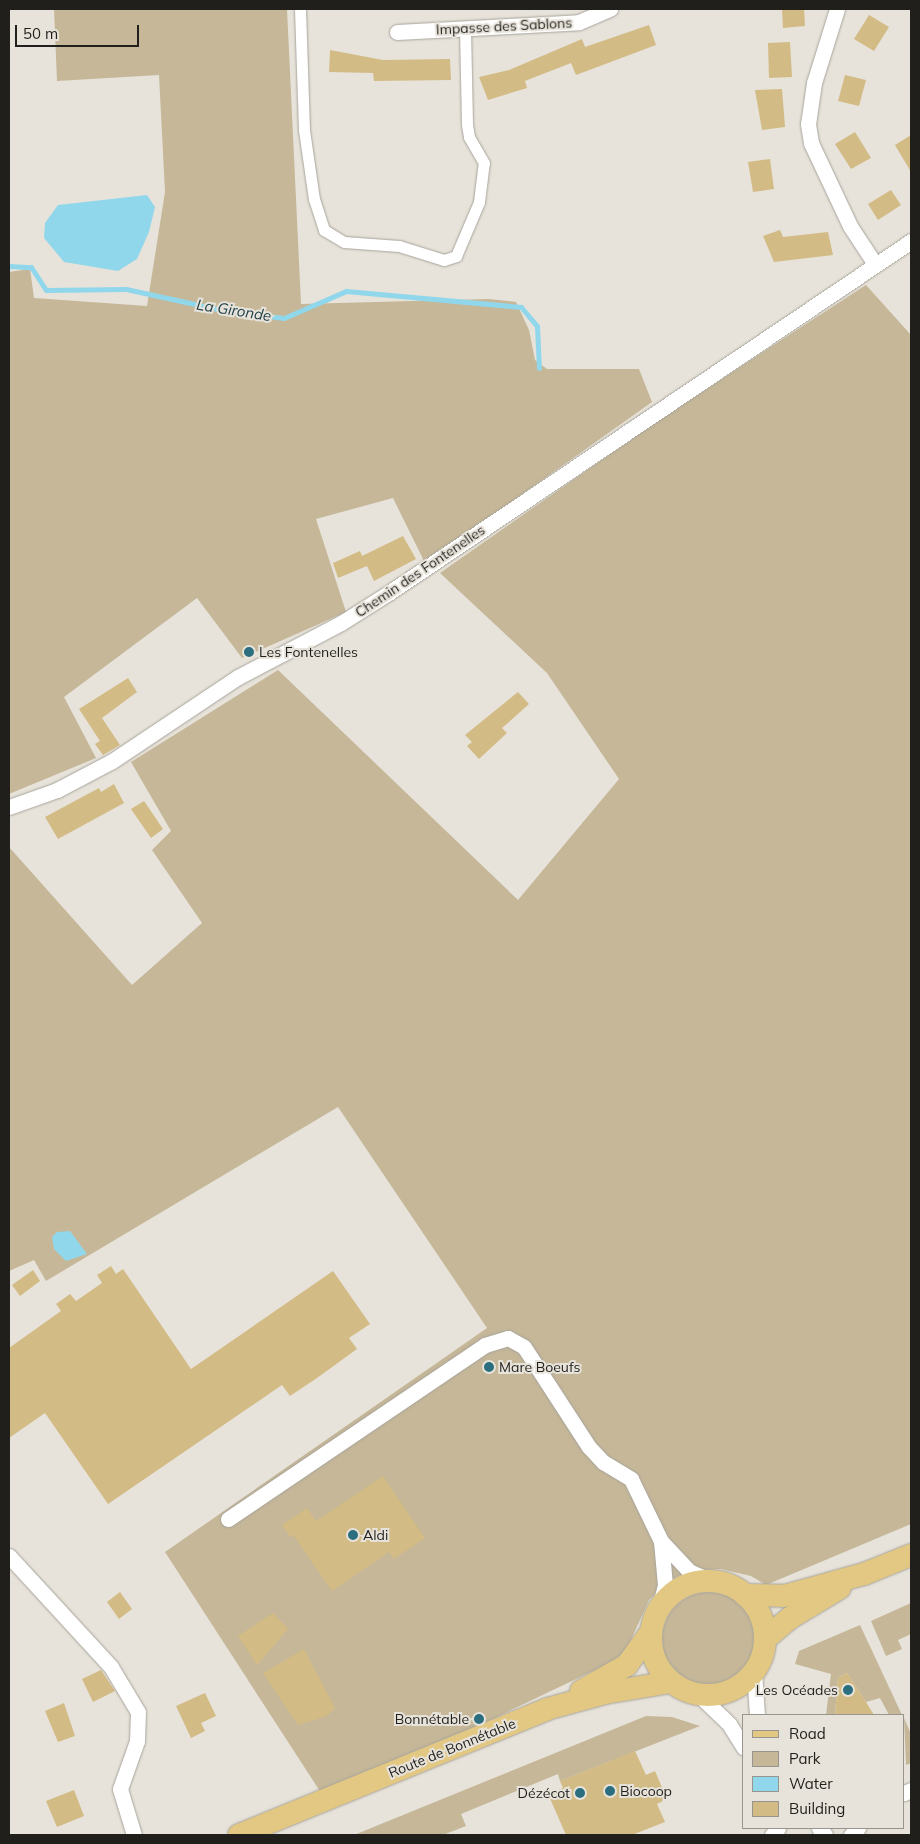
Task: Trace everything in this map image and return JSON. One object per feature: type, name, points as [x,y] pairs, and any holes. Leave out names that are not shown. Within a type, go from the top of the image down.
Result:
[{"type":"main road","points":[[547,1709],[627,1664],[651,1632],[659,1609],[685,1586],[714,1582],[746,1595],[784,1596],[864,1574],[911,1555]]},
{"type":"main road","points":[[651,1632],[654,1658],[671,1682],[699,1695],[731,1691],[754,1672],[766,1639],[790,1618],[864,1574]]},
{"type":"main road","points":[[746,1595],[761,1617],[766,1639]]},
{"type":"main road","name":"Route de Bonnétable","points":[[239,1835],[547,1709],[605,1693],[671,1682]]},
{"type":"street","points":[[300,9],[304,130],[314,199],[324,230],[344,242],[399,246],[444,260],[456,256],[478,202],[484,163],[470,137],[467,124],[465,28]]},
{"type":"street","name":"Impasse des Sablons","points":[[397,32],[579,22],[610,9]]},
{"type":"street","points":[[837,9],[814,83],[808,124],[811,143],[850,226],[875,264]]},
{"type":"street","name":"Chemin des Fontenelles","points":[[9,807],[57,790],[112,761],[238,677],[341,623],[911,241]]},
{"type":"street","points":[[228,1519],[485,1345],[508,1338],[524,1347],[589,1446],[603,1462],[631,1479],[661,1541],[689,1571],[714,1582]]},
{"type":"street","points":[[659,1609],[665,1585],[661,1541]]},
{"type":"street","points":[[9,1556],[111,1667],[138,1712],[137,1741],[120,1789],[134,1835]]},
{"type":"street","points":[[754,1672],[757,1714]]},
{"type":"street","points":[[699,1695],[730,1724],[742,1745]]},
{"type":"green space","points":[[54,9],[287,9],[301,304],[489,299],[516,302],[529,330],[535,360],[547,369],[639,369],[652,402],[425,563],[393,498],[316,519],[346,612],[242,658],[197,598],[64,697],[96,758],[9,794],[9,272],[30,269],[34,298],[147,306],[165,192],[159,75],[57,81]]},
{"type":"green space","points":[[866,285],[911,335],[911,1524],[766,1585],[751,1576],[720,1569],[689,1571],[669,1580],[649,1600],[625,1653],[616,1660],[325,1799],[165,1552],[487,1328],[338,1107],[46,1281],[34,1260],[9,1271],[9,847],[132,985],[202,923],[152,850],[171,831],[131,762],[278,670],[518,900],[619,779],[547,673],[440,573],[659,420]]},
{"type":"green space","points":[[709,1592],[727,1596],[742,1606],[752,1621],[756,1639],[752,1657],[742,1672],[727,1682],[709,1686],[691,1682],[676,1672],[666,1657],[662,1639],[666,1621],[676,1606],[691,1596]]},
{"type":"green space","points":[[911,1603],[911,1634],[898,1640],[902,1649],[886,1656],[871,1621]]},
{"type":"green space","points":[[860,1625],[902,1714],[888,1714],[880,1698],[866,1702],[847,1673],[838,1678],[835,1714],[826,1714],[831,1674],[795,1664],[799,1651]]},
{"type":"green space","points":[[646,1716],[672,1717],[700,1726],[560,1781],[558,1774],[461,1814],[466,1826],[443,1835],[354,1835]]},
{"type":"green space","points":[[905,1720],[911,1734],[911,1763],[906,1765]]},
{"type":"water","points":[[147,195],[155,207],[149,232],[137,259],[118,271],[64,262],[44,238],[45,223],[58,205]]},
{"type":"water","points":[[70,1231],[87,1254],[66,1261],[54,1249],[52,1237],[57,1232]]},
{"type":"building","points":[[782,9],[804,9],[805,26],[783,28]]},
{"type":"building","points":[[869,15],[889,27],[874,51],[854,39]]},
{"type":"building","points":[[649,25],[656,45],[576,75],[571,63],[525,81],[527,88],[488,100],[479,77],[509,70],[582,39],[585,47]]},
{"type":"building","points":[[790,42],[792,77],[769,78],[768,43]]},
{"type":"building","points":[[330,50],[383,60],[450,59],[451,80],[374,81],[373,73],[329,72]]},
{"type":"building","points":[[845,75],[866,80],[859,106],[838,101]]},
{"type":"building","points":[[782,89],[785,127],[762,130],[755,90]]},
{"type":"building","points":[[855,132],[871,158],[851,169],[835,144]]},
{"type":"building","points":[[911,135],[911,172],[895,145]]},
{"type":"building","points":[[770,159],[774,189],[753,192],[748,162]]},
{"type":"building","points":[[891,190],[901,205],[878,220],[868,204]]},
{"type":"building","points":[[780,230],[783,237],[828,232],[833,255],[774,262],[763,236]]},
{"type":"building","points":[[403,536],[416,559],[374,581],[367,566],[338,578],[333,563],[360,551],[362,556]]},
{"type":"building","points":[[128,678],[137,692],[102,718],[120,745],[103,755],[95,744],[100,741],[79,709]]},
{"type":"building","points":[[518,692],[529,704],[502,728],[507,733],[479,759],[467,746],[472,742],[465,735]]},
{"type":"building","points":[[114,784],[124,803],[58,839],[45,817],[99,788],[101,792]]},
{"type":"building","points":[[144,801],[163,829],[151,838],[131,809]]},
{"type":"building","points":[[111,1266],[116,1274],[123,1269],[191,1369],[333,1271],[370,1324],[349,1338],[357,1349],[317,1378],[290,1396],[282,1385],[108,1504],[45,1413],[9,1438],[9,1348],[61,1311],[56,1304],[70,1294],[76,1301],[102,1283],[97,1275]]},
{"type":"building","points":[[33,1270],[40,1281],[20,1296],[12,1285]]},
{"type":"building","name":"Aldi","points":[[383,1476],[425,1538],[394,1559],[389,1552],[332,1591],[293,1535],[290,1537],[282,1525],[307,1508],[316,1521]]},
{"type":"building","points":[[120,1592],[132,1609],[119,1619],[107,1602]]},
{"type":"building","points":[[273,1613],[288,1629],[257,1665],[238,1636]]},
{"type":"building","points":[[304,1649],[335,1708],[327,1716],[298,1725],[263,1673]]},
{"type":"building","points":[[101,1670],[115,1691],[93,1702],[82,1679]]},
{"type":"building","name":"Les Océades","points":[[847,1673],[873,1714],[835,1714],[838,1678]]},
{"type":"building","points":[[205,1693],[216,1716],[201,1723],[205,1731],[191,1738],[176,1706]]},
{"type":"building","points":[[64,1703],[75,1736],[58,1742],[45,1711]]},
{"type":"building","name":"Biocoop","points":[[635,1751],[646,1775],[655,1771],[667,1799],[657,1804],[665,1822],[632,1835],[566,1835],[548,1794],[563,1788],[560,1781]]},
{"type":"building","points":[[74,1790],[84,1816],[57,1827],[46,1801]]},
{"type":"waterway","name":"La Gironde","points":[[9,266],[31,267],[46,290],[126,289],[227,311],[284,318],[346,291],[521,307],[537,326],[539,368]]},
{"type":"place","name":"Les Fontenelles","points":[[249,652]]},
{"type":"place","name":"Mare Boeufs","points":[[489,1367]]},
{"type":"place","name":"Aldi","points":[[353,1535]]},
{"type":"place","name":"Les Océades","points":[[848,1690]]},
{"type":"place","name":"Bonnétable","points":[[479,1719]]},
{"type":"place","name":"Biocoop","points":[[610,1791]]},
{"type":"place","name":"Dézécot","points":[[580,1793]]}]
